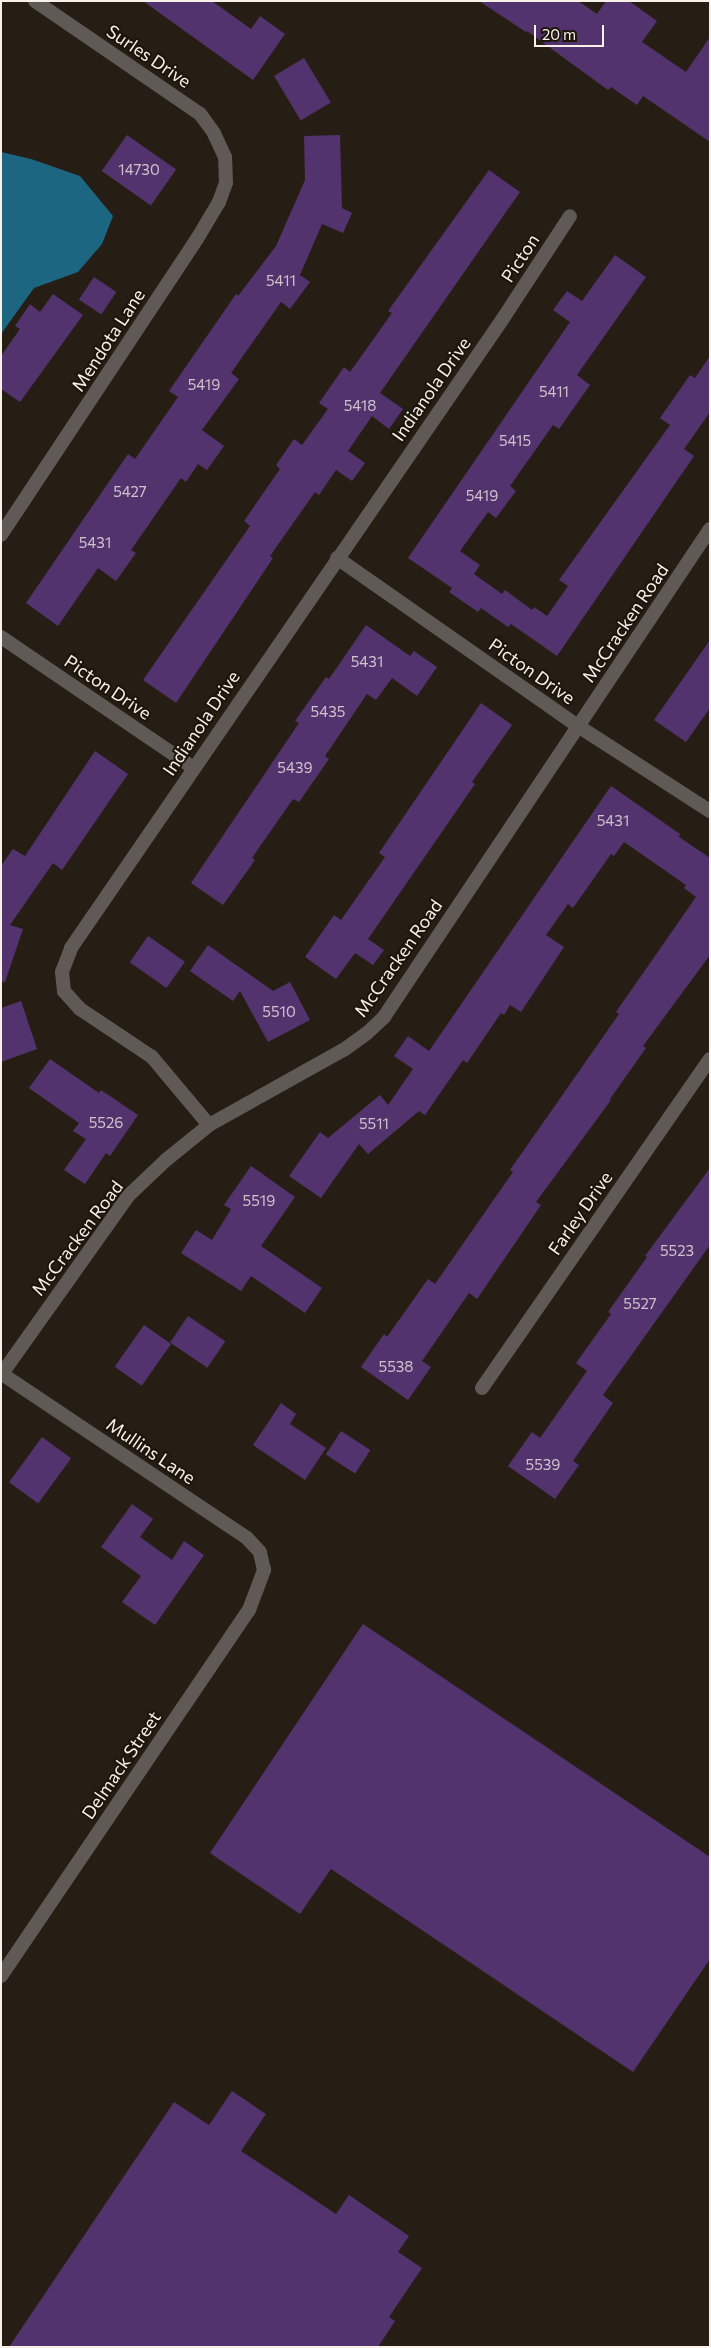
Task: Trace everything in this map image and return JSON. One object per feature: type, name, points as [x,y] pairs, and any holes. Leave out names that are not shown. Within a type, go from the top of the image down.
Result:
[{"type":"street","name":"Surles Drive","points":[[35,1],[200,114],[214,134],[225,158]]},
{"type":"street","name":"Mendota Lane","points":[[1,535],[214,210],[226,182],[225,158]]},
{"type":"street","name":"Picton","points":[[502,320],[570,216]]},
{"type":"street","name":"Indianola Drive","points":[[209,1125],[152,1057],[80,1009],[64,992],[62,972],[71,948],[502,320]]},
{"type":"street","name":"McCracken Road","points":[[2,1375],[128,1196],[166,1160],[209,1125],[345,1049],[366,1034],[384,1017],[710,529]]},
{"type":"street","name":"Picton Drive","points":[[337,558],[578,726],[710,811]]},
{"type":"street","name":"Picton Drive","points":[[1,637],[194,768]]},
{"type":"street","name":"Farley Drive","points":[[482,1388],[710,1059]]},
{"type":"street","name":"Mullins Lane","points":[[2,1375],[247,1538],[260,1552],[264,1570]]},
{"type":"street","name":"Delmack Street","points":[[1,1976],[249,1610],[264,1570]]},
{"type":"water","points":[[1,152],[31,159],[80,176],[113,216],[102,244],[78,272],[34,288],[1,334]]},
{"type":"building","points":[[143,1],[212,1],[251,29],[260,16],[285,34],[253,80]]},
{"type":"building","points":[[479,1],[578,1],[597,14],[606,1],[629,1],[657,21],[642,42],[686,72],[710,37],[710,142],[643,96],[637,105],[611,87],[608,90],[527,31]]},
{"type":"building","points":[[304,58],[331,103],[301,121],[274,76]]},
{"type":"building","points":[[127,135],[176,169],[151,205],[102,171]]},
{"type":"building","points":[[340,135],[342,208],[352,213],[343,233],[322,224],[300,275],[310,282],[290,309],[281,302],[231,373],[239,379],[202,430],[224,446],[207,470],[198,464],[186,482],[181,478],[131,550],[136,553],[116,581],[98,568],[58,626],[26,603],[128,454],[135,459],[178,397],[169,391],[236,294],[238,296],[276,246],[305,180],[304,136]]},
{"type":"building","points":[[489,170],[520,192],[380,393],[403,409],[389,429],[372,416],[348,451],[365,463],[352,481],[336,470],[319,495],[315,492],[270,556],[273,558],[176,703],[143,680],[250,526],[244,521],[280,469],[276,465],[294,439],[302,445],[328,409],[319,403],[344,367],[350,372],[392,313],[388,311]]},
{"type":"building","points":[[615,255],[646,277],[577,375],[590,385],[559,429],[553,425],[510,486],[516,491],[496,518],[488,512],[460,551],[480,565],[474,574],[502,594],[505,590],[532,610],[534,607],[547,616],[568,586],[559,580],[670,425],[660,418],[690,375],[695,378],[710,356],[710,412],[684,449],[694,456],[557,656],[511,624],[508,627],[481,608],[478,612],[449,592],[452,588],[408,558],[570,322],[553,310],[567,291],[582,301]]},
{"type":"building","points":[[94,277],[116,292],[101,314],[79,299]]},
{"type":"building","points":[[53,294],[83,315],[20,402],[1,389],[1,356],[20,329],[15,326],[30,304],[40,312]]},
{"type":"building","points":[[366,625],[410,656],[414,651],[437,667],[417,696],[392,678],[376,700],[367,694],[325,756],[329,759],[299,802],[293,799],[252,858],[255,860],[223,905],[191,883],[299,723],[295,721],[326,677],[329,679]]},
{"type":"building","points":[[710,640],[710,708],[686,742],[654,720]]},
{"type":"building","points":[[481,703],[512,725],[472,782],[475,784],[368,939],[384,950],[373,965],[355,953],[336,979],[305,957],[334,915],[341,920],[385,857],[379,853]]},
{"type":"building","points":[[95,751],[128,774],[62,870],[53,863],[10,925],[23,929],[5,982],[1,982],[1,866],[13,849],[25,856]]},
{"type":"building","points":[[611,786],[680,834],[679,837],[710,858],[710,955],[643,1046],[646,1048],[611,1100],[536,1202],[541,1205],[477,1299],[469,1293],[422,1361],[431,1367],[408,1400],[361,1367],[384,1334],[387,1337],[428,1279],[435,1284],[513,1172],[510,1170],[619,1014],[616,1012],[696,897],[684,888],[686,885],[624,842],[614,856],[611,854],[573,908],[568,904],[546,935],[564,947],[521,1012],[510,1005],[504,1015],[501,1013],[467,1063],[463,1060],[425,1115],[419,1111],[368,1154],[359,1144],[321,1198],[289,1176],[320,1132],[328,1138],[380,1095],[388,1105],[413,1069],[394,1056],[408,1036],[429,1051]]},
{"type":"building","points":[[148,936],[185,962],[167,988],[130,962]]},
{"type":"building","points":[[208,945],[273,991],[290,982],[310,1020],[268,1042],[240,991],[233,1001],[190,971]]},
{"type":"building","points":[[21,1001],[37,1049],[1,1062],[1,1008]]},
{"type":"building","points":[[50,1059],[99,1093],[101,1090],[138,1115],[110,1156],[106,1153],[85,1184],[64,1170],[86,1139],[73,1131],[79,1123],[29,1088]]},
{"type":"building","points":[[251,1166],[295,1197],[261,1246],[322,1288],[305,1313],[251,1276],[241,1291],[181,1253],[196,1230],[212,1240],[231,1209],[224,1205]]},
{"type":"building","points":[[710,1168],[710,1245],[603,1395],[613,1403],[573,1461],[579,1465],[555,1499],[508,1466],[532,1432],[540,1438],[587,1371],[576,1363],[611,1314],[608,1312],[647,1257],[645,1256]]},
{"type":"building","points":[[188,1316],[225,1341],[207,1368],[170,1343]]},
{"type":"building","points":[[144,1325],[171,1344],[142,1386],[115,1367]]},
{"type":"building","points":[[281,1403],[296,1414],[290,1424],[326,1448],[305,1480],[253,1445]]},
{"type":"building","points":[[341,1431],[370,1450],[355,1474],[326,1454]]},
{"type":"building","points":[[42,1437],[71,1458],[38,1503],[9,1482]]},
{"type":"building","points":[[132,1504],[153,1519],[140,1537],[172,1560],[184,1541],[204,1555],[155,1625],[122,1602],[141,1576],[101,1547]]},
{"type":"building","points":[[363,1624],[710,1857],[710,1959],[633,2072],[331,1869],[300,1914],[210,1853]]},
{"type":"building","points":[[232,2091],[266,2114],[241,2151],[336,2214],[349,2195],[409,2236],[398,2252],[422,2268],[389,2317],[395,2321],[378,2347],[9,2347],[174,2102],[209,2125]]}]
